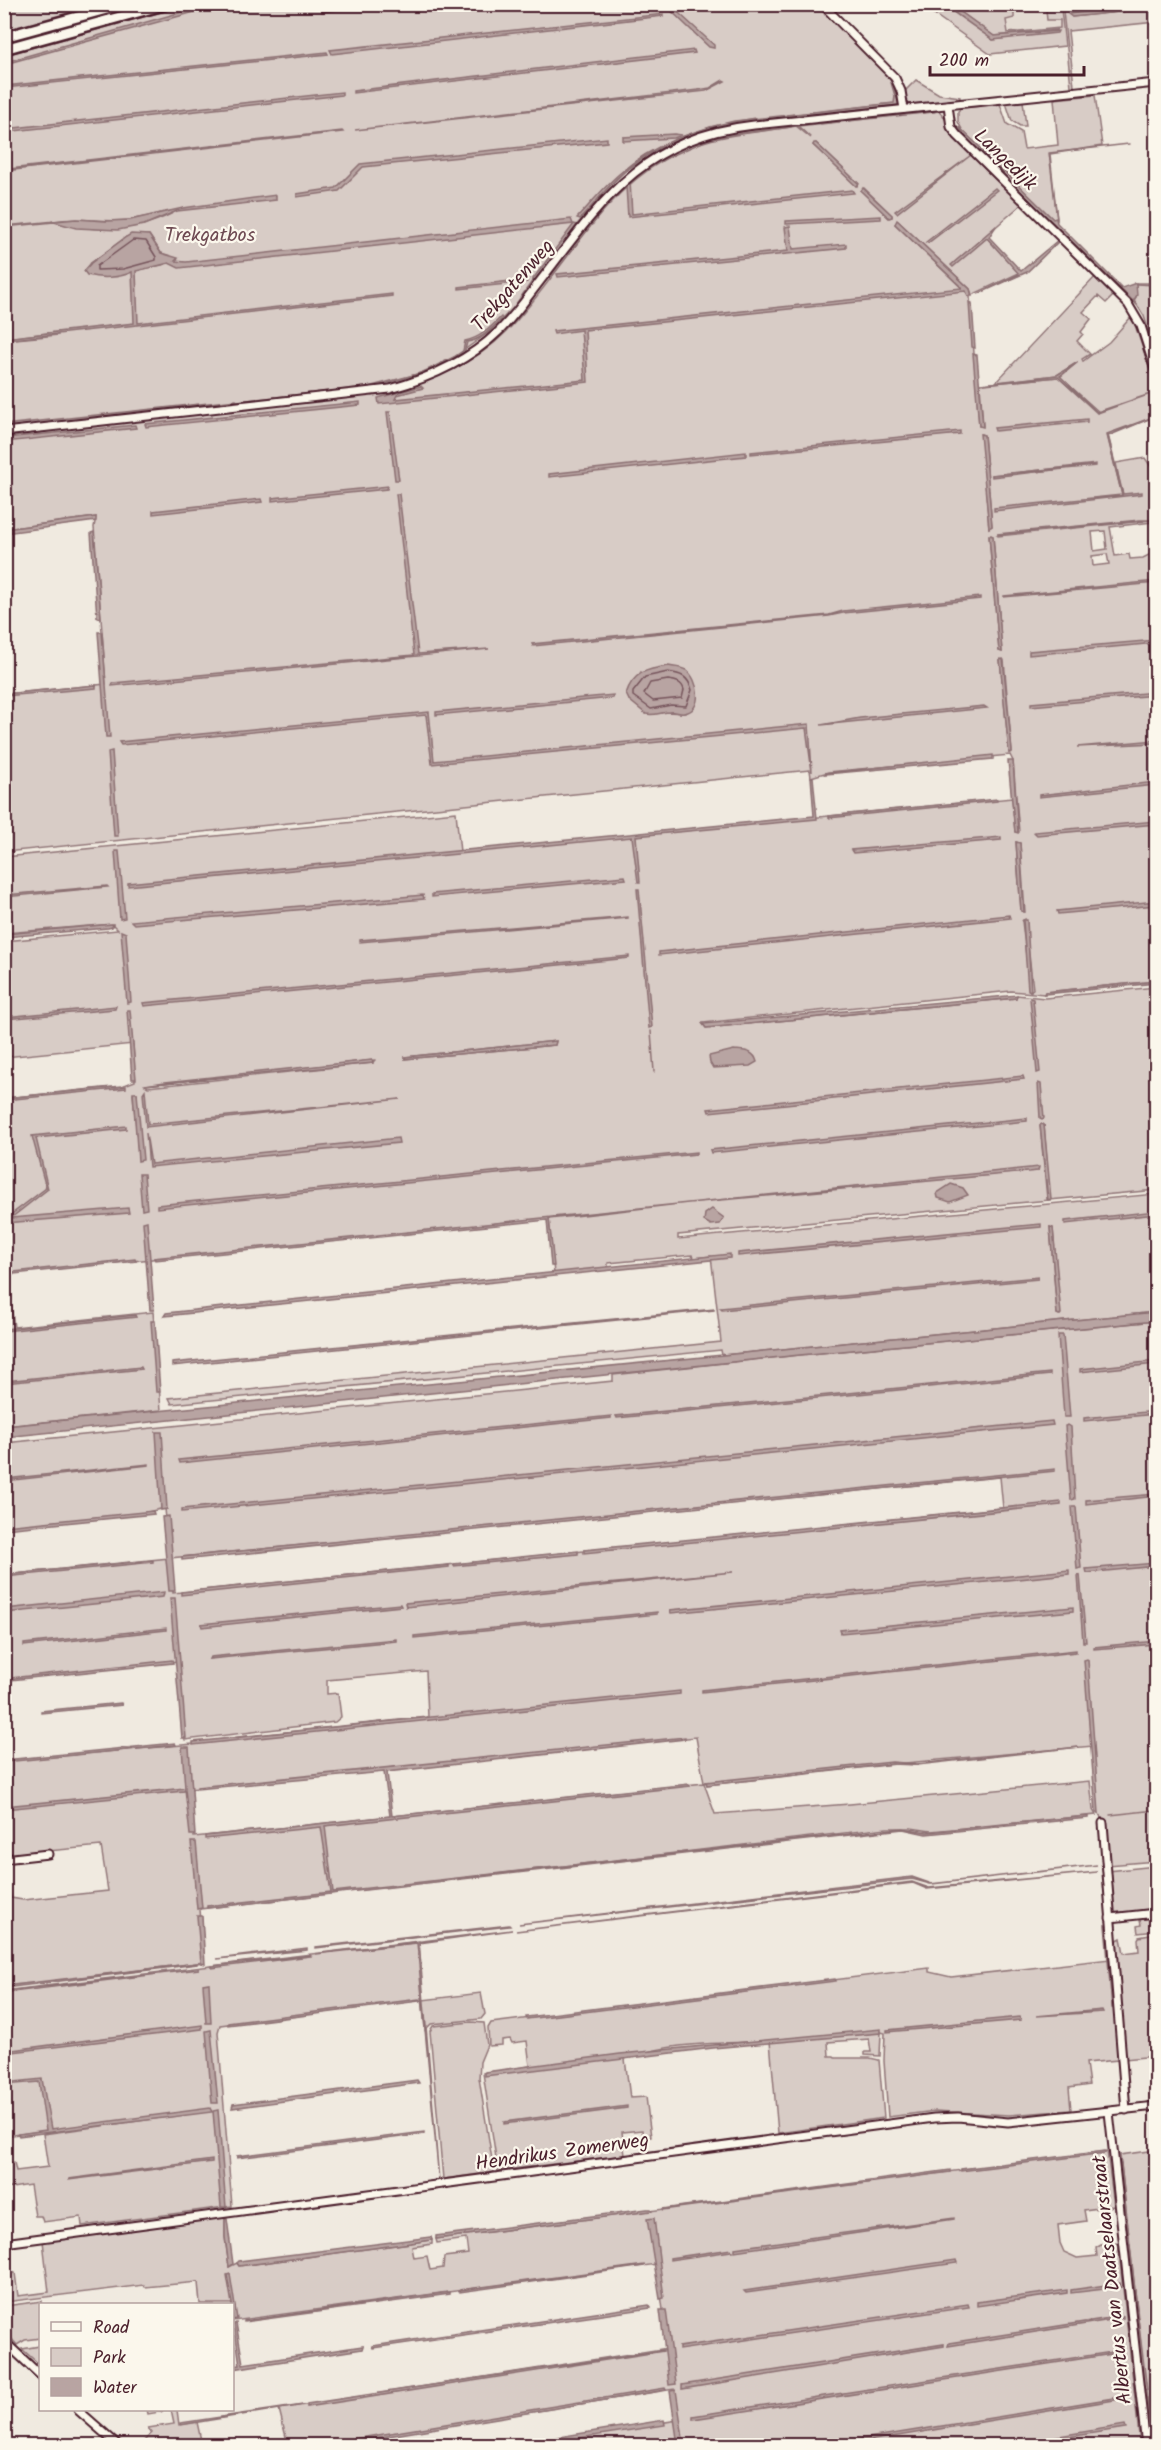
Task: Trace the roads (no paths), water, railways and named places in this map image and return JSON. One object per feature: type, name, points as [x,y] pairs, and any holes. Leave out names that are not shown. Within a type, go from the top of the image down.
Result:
[{"type":"highway","points":[[4,38],[125,4]]},
{"type":"highway","points":[[4,49],[167,4]]},
{"type":"street","points":[[822,4],[895,78],[901,91],[904,109],[1156,83]]},
{"type":"street","name":"Langedijk","points":[[948,105],[951,127],[957,135],[1128,304],[1141,326],[1156,373]]},
{"type":"street","name":"Trekgatenweg","points":[[4,432],[390,390],[429,377],[466,357],[499,331],[602,203],[628,176],[666,150],[696,137],[737,127],[904,109]]},
{"type":"street","points":[[1103,1823],[1125,2110]]},
{"type":"street","points":[[4,1858],[48,1854]]},
{"type":"street","points":[[1110,1918],[1156,1913]]},
{"type":"street","name":"Hendrikus Zomerweg","points":[[4,2243],[934,2118],[958,2117],[1008,2122],[1156,2106]]},
{"type":"street","name":"Albertus van Daatselaarstraat","points":[[1109,2112],[1146,2445]]},
{"type":"street","points":[[4,2341],[39,2374]]},
{"type":"street","points":[[80,2411],[118,2445]]},
{"type":"water","points":[[210,4],[220,5],[5,64],[5,62]]},
{"type":"water","points":[[357,4],[387,5],[322,12],[323,8]]},
{"type":"water","points":[[665,5],[670,5],[714,45],[714,48],[709,47]]},
{"type":"water","points":[[944,5],[951,5],[994,36],[1058,31],[1057,33],[993,40]]},
{"type":"water","points":[[1156,5],[1156,8],[1072,17],[1068,14]]},
{"type":"water","points":[[663,14],[663,16],[332,54],[330,50]]},
{"type":"water","points":[[694,50],[695,53],[353,93],[353,91]]},
{"type":"water","points":[[327,52],[328,54],[5,88],[5,86]]},
{"type":"water","points":[[890,79],[899,105],[788,118],[787,115],[894,103],[895,96]]},
{"type":"water","points":[[725,81],[706,91],[355,130],[698,90],[710,88]]},
{"type":"water","points":[[342,92],[342,95],[5,132],[5,129]]},
{"type":"water","points":[[934,112],[821,124],[821,122]]},
{"type":"water","points":[[756,118],[756,121],[700,132],[647,155],[617,178],[580,219],[577,218],[613,179],[634,162],[666,143],[719,125]]},
{"type":"water","points":[[792,125],[707,140],[662,160],[634,177],[652,164],[689,145],[708,139],[749,130]]},
{"type":"water","points":[[959,127],[1053,219],[1056,218],[1057,223],[1122,288],[1136,283],[1137,295],[1134,300],[1137,305],[966,138]]},
{"type":"water","points":[[343,132],[5,171],[9,169]]},
{"type":"water","points":[[682,135],[674,138],[623,141],[623,137]]},
{"type":"water","points":[[607,138],[607,142],[363,167],[339,191],[297,197],[297,194],[336,188],[360,164]]},
{"type":"water","points":[[814,143],[859,184],[856,186],[813,145]]},
{"type":"water","points":[[971,155],[897,213],[895,211]]},
{"type":"water","points":[[630,181],[632,214],[852,190],[854,193],[628,217],[626,187],[608,203],[593,224],[591,221],[614,194]]},
{"type":"water","points":[[863,188],[892,217],[889,218],[861,191]]},
{"type":"water","points":[[995,188],[997,190],[928,243],[926,242]]},
{"type":"water","points":[[276,195],[276,200],[177,211],[144,225],[118,230],[76,228],[54,222],[5,227],[76,219],[130,220],[183,208]]},
{"type":"water","points":[[881,216],[881,219],[786,224],[786,221]]},
{"type":"water","points":[[571,219],[573,224],[179,268],[169,263],[136,271],[138,323],[392,294],[392,296],[5,340],[5,338],[134,323],[132,272],[122,276],[104,277],[87,275],[84,271],[91,263],[131,234],[149,235],[161,253],[178,258],[175,261],[186,262]]},
{"type":"water","points":[[897,220],[970,289],[972,296],[968,296],[966,291],[585,330],[588,382],[379,404],[378,398],[421,386],[423,388],[397,395],[395,399],[585,380],[581,330],[554,334],[553,331],[962,288],[895,224]]},
{"type":"water","points":[[574,224],[577,225],[535,281],[533,279]]},
{"type":"water","points":[[587,226],[590,227],[553,275],[550,274]]},
{"type":"water","points":[[790,226],[793,249],[846,244],[846,248],[558,277],[557,274],[788,251],[785,227]]},
{"type":"water","points":[[996,226],[989,237],[1021,271],[1059,241],[1027,272],[978,294],[1019,274],[987,238],[953,267],[951,265]]},
{"type":"water","points":[[528,279],[527,282],[459,289],[459,287]]},
{"type":"water","points":[[969,302],[972,303],[975,348],[972,347]]},
{"type":"water","points":[[501,317],[502,319],[486,334],[467,342],[464,354],[423,374],[379,388],[378,386],[430,370],[460,354],[465,341],[489,329]]},
{"type":"water","points":[[973,354],[977,355],[983,427],[979,426]]},
{"type":"water","points":[[1078,362],[1060,376],[1097,412],[1156,392],[1098,413],[1058,377],[984,384],[1057,375]]},
{"type":"water","points":[[236,400],[236,403],[5,428],[4,425]]},
{"type":"water","points":[[360,402],[360,405],[146,427],[145,424]]},
{"type":"water","points":[[387,412],[390,412],[399,480],[395,480]]},
{"type":"water","points":[[1156,416],[1108,436],[1123,494],[1142,492],[1142,494],[994,511],[994,508],[1122,495],[1107,434]]},
{"type":"water","points":[[1087,419],[1087,422],[995,431],[994,428]]},
{"type":"water","points":[[135,425],[136,428],[5,442],[5,438]]},
{"type":"water","points":[[960,431],[960,434],[751,454],[751,452]]},
{"type":"water","points":[[980,434],[984,435],[992,526],[989,528]]},
{"type":"water","points":[[746,452],[746,456],[549,477],[549,474]]},
{"type":"water","points":[[1096,465],[992,477],[992,475]]},
{"type":"water","points":[[388,486],[387,489],[272,501],[272,498]]},
{"type":"water","points":[[396,494],[399,494],[418,654],[489,649],[112,686],[113,683],[414,655]]},
{"type":"water","points":[[261,499],[262,502],[153,514],[153,511]]},
{"type":"water","points":[[96,517],[96,521],[5,533],[5,529]]},
{"type":"water","points":[[1140,520],[1151,520],[997,534]]},
{"type":"water","points":[[94,532],[101,618],[97,617],[91,533]]},
{"type":"water","points":[[989,535],[993,536],[1002,652],[999,651]]},
{"type":"water","points":[[1156,581],[1156,583],[1004,597],[1004,596]]},
{"type":"water","points":[[980,597],[980,599],[829,616],[533,646],[532,644],[829,615],[843,611]]},
{"type":"water","points":[[98,632],[102,632],[110,737],[106,737]]},
{"type":"water","points":[[1156,640],[1156,643],[1029,655],[1029,651]]},
{"type":"water","points":[[1003,659],[1012,752],[1009,753],[1000,660]]},
{"type":"water","points":[[668,666],[686,670],[694,680],[697,694],[695,707],[684,713],[646,714],[629,700],[626,694],[629,687],[642,673]]},
{"type":"water","points":[[96,685],[96,688],[5,696],[5,694]]},
{"type":"water","points":[[1156,692],[1156,695],[1031,706],[1031,703]]},
{"type":"water","points":[[613,695],[612,698],[436,715],[436,712]]},
{"type":"water","points":[[984,706],[987,708],[821,725],[860,718]]},
{"type":"water","points":[[429,712],[434,761],[809,724],[812,772],[806,728],[432,764],[426,715],[121,745],[119,742]]},
{"type":"water","points":[[1156,740],[1156,743],[1077,747]]},
{"type":"water","points":[[112,751],[118,836],[114,836],[108,752]]},
{"type":"water","points":[[993,755],[993,759],[825,774],[826,773]]},
{"type":"water","points":[[1008,761],[1013,761],[1018,833],[1015,832]]},
{"type":"water","points":[[811,777],[813,777],[817,819],[636,836],[640,882],[638,882],[632,837],[128,886],[128,883],[814,816]]},
{"type":"water","points":[[1156,782],[1156,785],[1039,797],[1039,795]]},
{"type":"water","points":[[997,799],[997,801],[829,818],[829,816]]},
{"type":"water","points":[[1156,821],[1156,824],[1037,835],[1034,832]]},
{"type":"water","points":[[1001,837],[1001,840],[853,853],[851,850]]},
{"type":"water","points":[[1016,842],[1020,843],[1024,912],[1021,911]]},
{"type":"water","points":[[115,851],[119,851],[125,918],[120,919]]},
{"type":"water","points":[[625,876],[626,879],[432,897],[432,894]]},
{"type":"water","points":[[108,887],[5,897],[5,895]]},
{"type":"water","points":[[637,889],[639,889],[652,1027],[649,1028]]},
{"type":"water","points":[[423,895],[424,899],[134,924],[131,921]]},
{"type":"water","points":[[1156,901],[1156,905],[1058,914],[1057,911]]},
{"type":"water","points":[[1009,915],[1010,918],[659,955],[659,952]]},
{"type":"water","points":[[628,918],[360,942],[360,940]]},
{"type":"water","points":[[1023,920],[1027,920],[1031,991],[1028,990]]},
{"type":"water","points":[[113,924],[108,928],[5,937],[5,934]]},
{"type":"water","points":[[121,931],[126,933],[131,1002],[127,1003]]},
{"type":"water","points":[[629,956],[629,958],[144,1006],[143,1003]]},
{"type":"water","points":[[1156,981],[1156,983],[1044,994],[1045,992]]},
{"type":"water","points":[[1017,995],[1016,998],[706,1028],[703,1024]]},
{"type":"water","points":[[1030,998],[1033,999],[1040,1072],[1037,1073]]},
{"type":"water","points":[[116,1006],[115,1009],[5,1019],[5,1017]]},
{"type":"water","points":[[127,1010],[130,1010],[136,1079],[132,1079]]},
{"type":"water","points":[[556,1041],[555,1045],[405,1059],[405,1057]]},
{"type":"water","points":[[734,1050],[751,1053],[757,1062],[750,1066],[713,1068],[709,1056]]},
{"type":"water","points":[[372,1060],[373,1063],[145,1085],[165,1082]]},
{"type":"water","points":[[1023,1076],[1024,1079],[709,1112],[708,1109]]},
{"type":"water","points":[[1038,1083],[1041,1084],[1044,1118],[1042,1119],[1040,1118]]},
{"type":"water","points":[[126,1086],[126,1088],[5,1100],[5,1098]]},
{"type":"water","points":[[145,1090],[148,1124],[400,1099],[146,1127],[143,1093]]},
{"type":"water","points":[[133,1093],[137,1093],[143,1160],[138,1161]]},
{"type":"water","points":[[1027,1118],[1027,1121],[711,1153],[710,1150]]},
{"type":"water","points":[[1040,1125],[1044,1125],[1051,1199],[1048,1200]]},
{"type":"water","points":[[126,1126],[126,1129],[36,1138],[48,1189],[11,1218],[128,1208],[129,1213],[5,1223],[5,1219],[46,1188],[32,1136]]},
{"type":"water","points":[[146,1133],[151,1164],[398,1138],[399,1143],[149,1167]]},
{"type":"water","points":[[696,1152],[696,1154],[157,1208],[157,1205]]},
{"type":"water","points":[[1039,1167],[1038,1171],[696,1202]]},
{"type":"water","points":[[139,1174],[144,1174],[147,1209],[142,1210]]},
{"type":"water","points":[[951,1184],[963,1188],[968,1195],[950,1202],[938,1198],[937,1193]]},
{"type":"water","points":[[681,1204],[549,1219],[554,1266],[551,1266],[547,1220],[155,1260],[154,1258]]},
{"type":"water","points":[[712,1209],[724,1218],[720,1224],[711,1225],[704,1221],[705,1214]]},
{"type":"water","points":[[1156,1211],[1156,1214],[1065,1224],[1065,1221]]},
{"type":"water","points":[[147,1221],[154,1310],[150,1310],[143,1222]]},
{"type":"water","points":[[1041,1224],[1041,1227],[738,1256],[738,1253]]},
{"type":"water","points":[[1050,1227],[1053,1228],[1061,1314],[1059,1315],[1057,1314]]},
{"type":"water","points":[[730,1254],[730,1258],[164,1316],[166,1313]]},
{"type":"water","points":[[135,1259],[136,1261],[5,1275],[5,1273]]},
{"type":"water","points":[[1038,1277],[1038,1279],[722,1310],[720,1308]]},
{"type":"water","points":[[714,1310],[172,1366],[172,1363]]},
{"type":"water","points":[[1156,1312],[1156,1321],[800,1355],[5,1437],[5,1426]]},
{"type":"water","points":[[135,1315],[136,1317],[5,1331],[5,1329]]},
{"type":"water","points":[[151,1321],[155,1321],[160,1392],[156,1392]]},
{"type":"water","points":[[1058,1335],[1063,1335],[1070,1417],[1064,1417]]},
{"type":"water","points":[[1156,1361],[1156,1364],[1080,1372],[1080,1369]]},
{"type":"water","points":[[141,1367],[142,1369],[5,1383],[5,1381]]},
{"type":"water","points":[[1050,1373],[1050,1375],[617,1418],[616,1416]]},
{"type":"water","points":[[1156,1411],[1156,1414],[1084,1421],[1084,1418]]},
{"type":"water","points":[[611,1416],[611,1418],[180,1463],[179,1460]]},
{"type":"water","points":[[1052,1421],[1053,1425],[182,1512],[182,1509]]},
{"type":"water","points":[[1065,1426],[1071,1427],[1075,1499],[1071,1500]]},
{"type":"water","points":[[156,1432],[162,1432],[167,1509],[161,1510]]},
{"type":"water","points":[[149,1465],[5,1481],[5,1479]]},
{"type":"water","points":[[1055,1469],[1055,1471],[182,1560],[182,1557]]},
{"type":"water","points":[[1156,1494],[1156,1496],[1086,1504],[1086,1500]]},
{"type":"water","points":[[1061,1502],[1061,1505],[584,1553],[584,1550]]},
{"type":"water","points":[[1072,1507],[1076,1507],[1081,1568],[1077,1569]]},
{"type":"water","points":[[153,1511],[154,1514],[5,1529],[5,1526]]},
{"type":"water","points":[[169,1516],[175,1591],[169,1591],[162,1517]]},
{"type":"water","points":[[578,1551],[578,1554],[454,1566],[454,1564]]},
{"type":"water","points":[[153,1560],[153,1562],[5,1577],[5,1575]]},
{"type":"water","points":[[1156,1563],[1156,1566],[1087,1573],[1086,1569]]},
{"type":"water","points":[[449,1565],[449,1567],[181,1595],[181,1592]]},
{"type":"water","points":[[1069,1570],[1069,1574],[671,1613],[670,1610]]},
{"type":"water","points":[[733,1572],[406,1607],[405,1603]]},
{"type":"water","points":[[1080,1575],[1086,1642],[1083,1642],[1078,1576]]},
{"type":"water","points":[[164,1592],[163,1597],[5,1613],[5,1609]]},
{"type":"water","points":[[170,1598],[175,1598],[186,1738],[182,1738]]},
{"type":"water","points":[[400,1604],[401,1606],[202,1627],[201,1624]]},
{"type":"water","points":[[1073,1607],[1073,1611],[841,1633],[840,1630]]},
{"type":"water","points":[[657,1612],[657,1614],[414,1638],[414,1636]]},
{"type":"water","points":[[166,1628],[166,1630],[24,1646],[24,1644]]},
{"type":"water","points":[[396,1639],[396,1641],[209,1659],[210,1657]]},
{"type":"water","points":[[1156,1641],[1156,1644],[1094,1649],[1094,1647]]},
{"type":"water","points":[[1076,1650],[1076,1652],[702,1692],[702,1690]]},
{"type":"water","points":[[1087,1659],[1099,1813],[1096,1813],[1084,1660]]},
{"type":"water","points":[[172,1660],[173,1663],[11,1680],[11,1678]]},
{"type":"water","points":[[680,1691],[680,1694],[193,1745],[193,1742]]},
{"type":"water","points":[[121,1703],[122,1705],[41,1713],[41,1711]]},
{"type":"water","points":[[685,1737],[685,1739],[387,1772],[392,1816],[689,1784],[690,1786],[325,1826],[333,1892],[902,1828],[927,1832],[1088,1816],[1088,1818],[926,1834],[903,1829],[207,1908],[207,1906],[331,1892],[321,1827],[205,1839],[205,1836],[390,1816],[384,1772],[197,1789],[197,1787]]},
{"type":"water","points":[[175,1743],[176,1745],[5,1762],[5,1760]]},
{"type":"water","points":[[182,1747],[189,1747],[195,1835],[190,1835],[185,1789],[184,1791],[5,1809],[5,1806],[185,1788]]},
{"type":"water","points":[[1079,1747],[917,1765],[892,1764],[707,1785],[706,1782],[892,1762],[917,1764]]},
{"type":"water","points":[[191,1842],[196,1842],[202,1908],[197,1909]]},
{"type":"water","points":[[1097,1872],[927,1889],[913,1883],[516,1931],[912,1882],[929,1888]]},
{"type":"water","points":[[912,1877],[932,1884],[912,1879],[519,1924]]},
{"type":"water","points":[[197,1916],[202,1916],[205,1964],[201,1963]]},
{"type":"water","points":[[1105,1925],[1109,1926],[1115,2008],[1112,2008]]},
{"type":"water","points":[[510,1926],[316,1948],[316,1947]]},
{"type":"water","points":[[512,1930],[419,1943],[439,2180],[417,1943],[316,1954]]},
{"type":"water","points":[[307,1948],[307,1950],[217,1959]]},
{"type":"water","points":[[311,1956],[212,1968],[212,1966]]},
{"type":"water","points":[[197,1964],[5,1988],[5,1986]]},
{"type":"water","points":[[199,1969],[5,1993],[5,1991]]},
{"type":"water","points":[[835,1979],[836,1981],[527,2019],[526,2017]]},
{"type":"water","points":[[209,1983],[211,2023],[206,2023],[203,1984]]},
{"type":"water","points":[[419,1999],[420,2001],[228,2025],[228,2023]]},
{"type":"water","points":[[1102,2010],[1103,2012],[1036,2016]]},
{"type":"water","points":[[1020,2017],[1021,2020],[887,2032],[887,2030]]},
{"type":"water","points":[[202,2025],[202,2029],[5,2053],[5,2051]]},
{"type":"water","points":[[881,2029],[881,2033],[713,2048],[485,2076],[485,2072],[620,2054]]},
{"type":"water","points":[[211,2030],[218,2103],[212,2103],[206,2031]]},
{"type":"water","points":[[42,2079],[51,2129],[210,2108],[212,2112],[19,2136],[18,2134],[46,2130],[39,2082],[5,2085],[5,2083]]},
{"type":"water","points":[[417,2080],[419,2083],[232,2108],[233,2104]]},
{"type":"water","points":[[627,2106],[627,2108],[504,2124],[504,2122]]},
{"type":"water","points":[[218,2110],[226,2207],[221,2207],[213,2111]]},
{"type":"water","points":[[424,2132],[424,2134],[237,2158],[237,2156]]},
{"type":"water","points":[[1105,2151],[1105,2153],[961,2171],[961,2169]]},
{"type":"water","points":[[212,2160],[212,2162],[69,2180],[69,2179]]},
{"type":"water","points":[[1119,2164],[1121,2164],[1129,2237],[1127,2238]]},
{"type":"water","points":[[950,2170],[950,2172],[663,2210],[663,2209]]},
{"type":"water","points":[[647,2209],[652,2211],[436,2239],[436,2236]]},
{"type":"water","points":[[654,2218],[664,2298],[660,2299],[647,2219]]},
{"type":"water","points":[[225,2219],[227,2219],[233,2264],[229,2267],[225,2237]]},
{"type":"water","points":[[954,2219],[735,2251],[735,2248]]},
{"type":"water","points":[[431,2237],[432,2240],[411,2243],[239,2266],[237,2263],[239,2261]]},
{"type":"water","points":[[1127,2245],[1130,2245],[1137,2309],[1134,2308]]},
{"type":"water","points":[[731,2249],[732,2251],[670,2260],[670,2258]]},
{"type":"water","points":[[956,2260],[957,2263],[746,2293],[744,2291]]},
{"type":"water","points":[[644,2266],[460,2292],[460,2290]]},
{"type":"water","points":[[230,2274],[237,2319],[234,2320],[234,2303],[232,2303],[227,2275]]},
{"type":"water","points":[[1120,2283],[1121,2287],[1071,2293],[1071,2290]]},
{"type":"water","points":[[1067,2290],[1067,2293],[977,2306],[977,2302]]},
{"type":"water","points":[[449,2292],[449,2294],[244,2322],[244,2321]]},
{"type":"water","points":[[968,2304],[969,2307],[679,2350],[679,2347]]},
{"type":"water","points":[[649,2305],[651,2308],[373,2348],[372,2346]]},
{"type":"water","points":[[660,2310],[666,2310],[676,2384],[669,2385]]},
{"type":"water","points":[[1123,2316],[1123,2318],[948,2346],[949,2343]]},
{"type":"water","points":[[1136,2318],[1138,2318],[1147,2390],[1143,2389]]},
{"type":"water","points":[[236,2323],[243,2364],[363,2346],[362,2349],[234,2369],[234,2366],[240,2365],[234,2324]]},
{"type":"water","points":[[944,2344],[944,2346],[682,2389],[682,2385]]},
{"type":"water","points":[[663,2351],[307,2407],[307,2404]]},
{"type":"water","points":[[1118,2351],[1118,2353],[693,2419],[693,2416]]},
{"type":"water","points":[[665,2388],[666,2390],[334,2445],[317,2445]]},
{"type":"water","points":[[676,2390],[684,2445],[678,2445],[670,2391]]},
{"type":"water","points":[[1120,2397],[1120,2399],[844,2445],[825,2445]]},
{"type":"water","points":[[1147,2398],[1153,2445],[1149,2445],[1144,2399]]},
{"type":"water","points":[[303,2405],[181,2425],[180,2423]]},
{"type":"water","points":[[664,2420],[665,2425],[534,2445],[509,2445]]},
{"type":"water","points":[[1125,2425],[1126,2428],[1018,2445],[1004,2445]]},
{"type":"waterway","points":[[1057,219],[1049,153],[1129,144]]},
{"type":"waterway","points":[[1136,284],[1156,285]]},
{"type":"waterway","points":[[651,1031],[654,1072]]},
{"type":"waterway","points":[[1110,1815],[1156,1810]]},
{"type":"park label","name":"Trekgatbos","points":[[210,234]]}]
